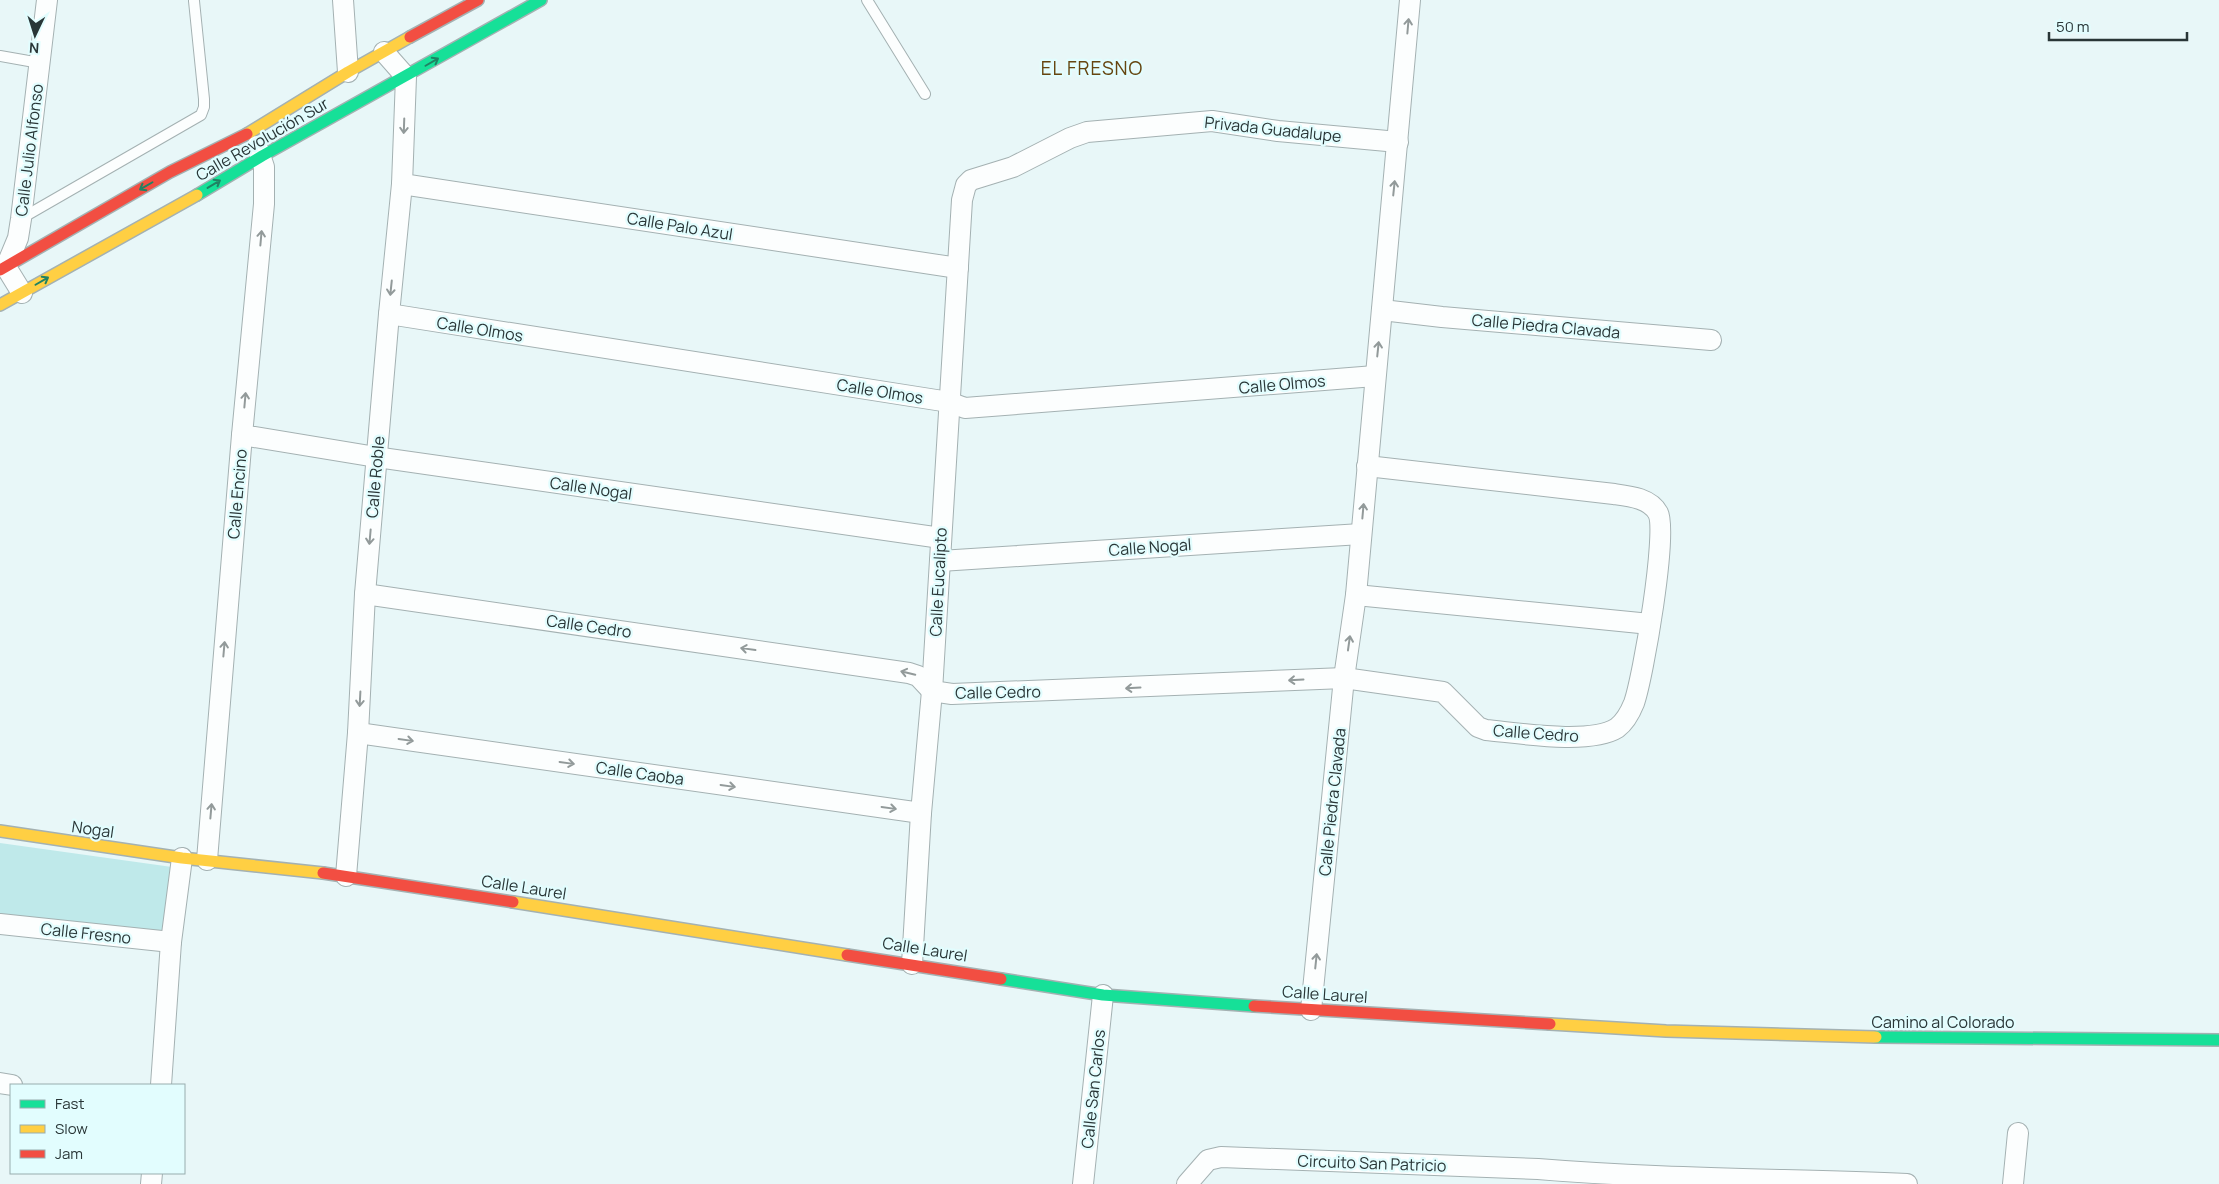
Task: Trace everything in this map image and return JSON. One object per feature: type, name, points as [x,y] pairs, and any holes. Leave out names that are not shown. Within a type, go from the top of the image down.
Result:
[{"type":"street","name":"Calle Julio Alfonso","points":[[3,269],[18,238],[47,0]]},
{"type":"street","points":[[343,0],[348,72]]},
{"type":"street","name":"Calle Revolución Sur","points":[[3,269],[81,222],[172,176],[250,132],[348,72],[478,0]]},
{"type":"street","name":"Calle Revolución Sur","points":[[0,305],[22,293],[94,242],[186,197],[262,156],[406,78],[541,0]]},
{"type":"street","name":"Calle Piedra Clavada","points":[[1311,1010],[1344,678],[1356,595],[1410,0]]},
{"type":"street","points":[[384,52],[406,78]]},
{"type":"street","name":"Calle Roble","points":[[346,876],[358,733],[365,594],[376,457],[402,184],[406,78]]},
{"type":"street","name":"Privada Guadalupe","points":[[962,200],[966,185],[971,180],[1013,167],[1070,138],[1087,132],[1212,121],[1278,130],[1398,142]]},
{"type":"street","name":"Calle Encino","points":[[206,860],[242,435],[265,192],[262,156],[250,132]]},
{"type":"street","name":"Calle Palo Azul","points":[[402,184],[958,268]]},
{"type":"street","name":"Calle Eucalipto","points":[[912,964],[921,813],[932,691],[962,200]]},
{"type":"street","points":[[81,222],[94,242]]},
{"type":"street","points":[[3,269],[22,293]]},
{"type":"street","name":"Calle Piedra Clavada","points":[[1382,310],[1442,317],[1711,340]]},
{"type":"street","name":"Calle Olmos","points":[[389,314],[949,402],[964,408],[1375,376]]},
{"type":"street","name":"Calle Nogal","points":[[242,435],[376,457],[941,538]]},
{"type":"street","points":[[1356,595],[1650,624],[1660,523],[1655,508],[1645,501],[1614,494],[1367,466]]},
{"type":"street","name":"Calle Nogal","points":[[940,560],[1361,534]]},
{"type":"street","name":"Calle Cedro","points":[[365,594],[909,673],[918,676],[932,691],[974,695],[1344,678],[1443,692],[1478,727],[1486,730],[1580,737],[1606,732],[1624,722],[1632,708],[1638,689],[1650,624]]},
{"type":"street","name":"Calle Caoba","points":[[358,733],[921,813]]},
{"type":"street","name":"Nogal","points":[[0,831],[182,858]]},
{"type":"street","points":[[161,1084],[171,942],[182,858]]},
{"type":"street","name":"Calle Laurel","points":[[182,858],[346,876],[1103,995],[1311,1010],[1666,1031]]},
{"type":"street","name":"Calle Fresno","points":[[0,924],[171,942]]},
{"type":"street","name":"Calle San Carlos","points":[[1083,1184],[1103,995]]},
{"type":"street","name":"Camino al Colorado","points":[[1666,1031],[1815,1037],[2219,1040]]},
{"type":"street","points":[[2013,1184],[2018,1132]]},
{"type":"street","name":"Circuito San Patricio","points":[[1187,1184],[1208,1160],[1221,1157],[1538,1168],[1568,1178],[1907,1184]]},
{"type":"lane","points":[[867,0],[925,94]]},
{"type":"lane","points":[[21,219],[200,115],[204,107],[204,99],[194,1]]},
{"type":"lane","points":[[0,56],[40,62]]},
{"type":"shaded area","points":[[0,843],[172,867],[164,935],[0,919]]},
{"type":"traffic: fast","points":[[197,195],[262,156],[541,0]]},
{"type":"traffic: fast","points":[[1001,979],[1103,995],[1254,1006]]},
{"type":"traffic: fast","points":[[1876,1037],[2219,1040]]},
{"type":"traffic: slow","points":[[247,134],[348,72],[410,37]]},
{"type":"traffic: slow","points":[[0,305],[197,195]]},
{"type":"traffic: slow","points":[[0,831],[182,858],[323,873]]},
{"type":"traffic: slow","points":[[513,902],[847,955]]},
{"type":"traffic: slow","points":[[1550,1024],[1666,1031],[1876,1037]]},
{"type":"traffic: jam","points":[[410,37],[478,0]]},
{"type":"traffic: jam","points":[[0,270],[170,172],[247,134]]},
{"type":"traffic: jam","points":[[323,873],[513,902]]},
{"type":"traffic: jam","points":[[847,955],[1001,979]]},
{"type":"traffic: jam","points":[[1254,1006],[1550,1024]]},
{"type":"district","name":"EL FRESNO","points":[[1092,68]]}]
